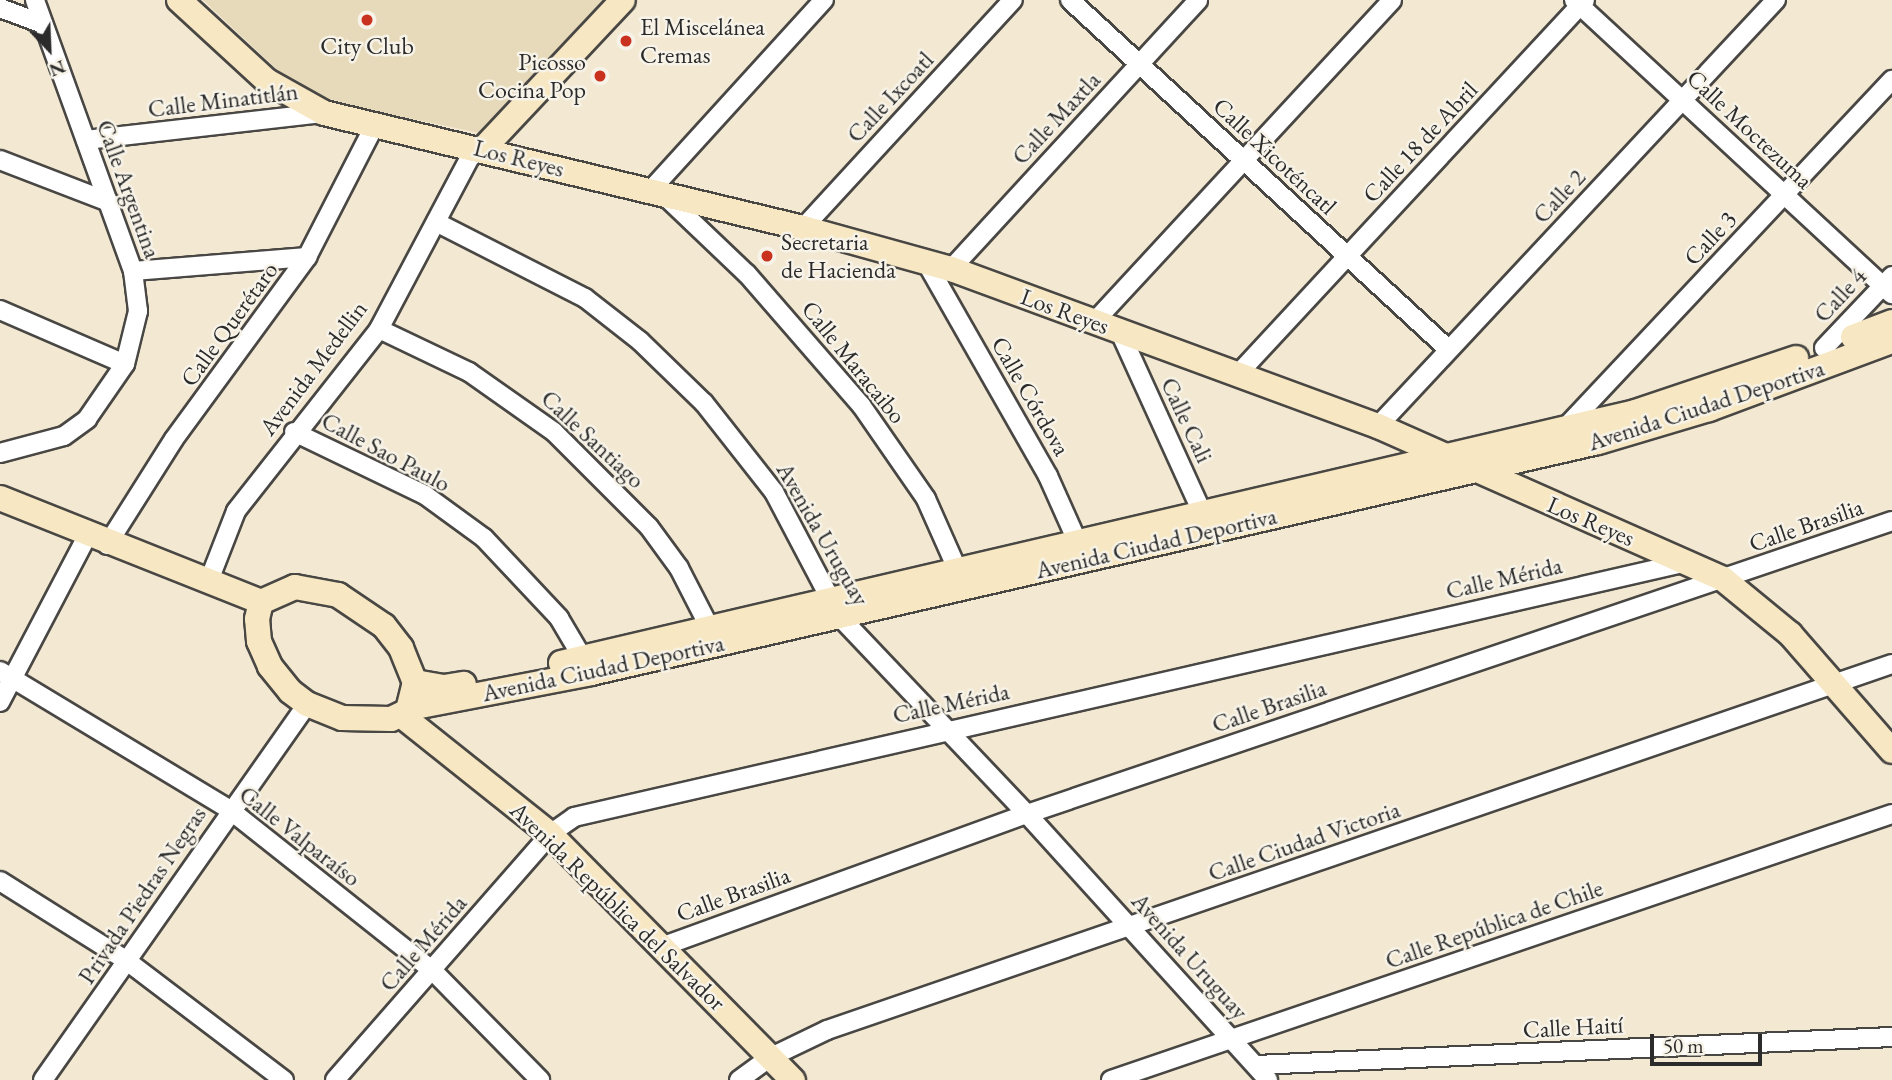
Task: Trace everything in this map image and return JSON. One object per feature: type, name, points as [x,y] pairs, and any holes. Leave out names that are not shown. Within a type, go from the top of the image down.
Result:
[{"type":"street","name":"Calle Argentina","points":[[0,453],[64,436],[87,419],[125,364],[138,311],[134,271],[35,0]]},
{"type":"street","name":"Los Reyes","points":[[178,0],[267,80],[324,113],[376,123],[803,228],[951,269],[1378,426],[1723,579],[1790,634],[1892,751]]},
{"type":"street","points":[[482,149],[623,0]]},
{"type":"street","points":[[657,194],[824,0]]},
{"type":"street","name":"Calle Ixcoatl","points":[[803,228],[1013,0]]},
{"type":"street","name":"Calle Xicoténcatl","points":[[1070,0],[1448,349]]},
{"type":"street","name":"Calle Maxtla","points":[[951,269],[1198,0]]},
{"type":"street","points":[[1095,321],[1242,159],[1392,0]]},
{"type":"street","name":"Calle 2","points":[[1378,426],[1776,0]]},
{"type":"street","name":"Calle Moctezuma","points":[[1580,2],[1784,195],[1889,285]]},
{"type":"street","name":"Calle 18 de Abril","points":[[1238,374],[1580,2]]},
{"type":"street","points":[[0,8],[43,24]]},
{"type":"street","name":"Calle 3","points":[[1564,429],[1892,80]]},
{"type":"street","name":"Calle Minatitlán","points":[[86,140],[324,113]]},
{"type":"street","name":"Calle Querétaro","points":[[0,702],[7,673],[97,540],[307,257],[376,123]]},
{"type":"street","name":"Avenida Medellin","points":[[208,583],[227,526],[294,432],[379,329],[470,157],[482,149]]},
{"type":"street","points":[[0,160],[108,202]]},
{"type":"street","name":"Calle Maracaibo","points":[[657,194],[747,274],[853,396],[926,499],[961,578]]},
{"type":"street","name":"Avenida Uruguay","points":[[436,222],[585,298],[640,341],[747,453],[794,528],[834,608],[1131,927],[1268,1080]]},
{"type":"street","points":[[134,271],[307,257]]},
{"type":"street","name":"Calle Córdova","points":[[926,262],[1048,476],[1081,550]]},
{"type":"street","name":"Calle 4","points":[[1824,348],[1889,285]]},
{"type":"street","points":[[0,310],[125,364]]},
{"type":"street","name":"Avenida Ciudad Deportiva","points":[[1206,522],[1444,457],[1684,397],[1892,323]]},
{"type":"street","name":"Calle Santiago","points":[[379,329],[469,372],[554,432],[649,527],[679,568],[714,636]]},
{"type":"street","name":"Calle Cali","points":[[1119,330],[1206,522]]},
{"type":"street","name":"Avenida Ciudad Deportiva","points":[[406,712],[587,666],[1081,550],[1206,522],[1475,471],[1598,442],[1709,409],[1892,341]]},
{"type":"street","name":"Calle Sao Paulo","points":[[294,432],[425,495],[484,538],[559,618],[587,666]]},
{"type":"street","points":[[0,498],[97,540],[261,602],[295,587],[338,595],[384,626],[401,648],[415,682],[406,712],[342,718],[307,704],[270,666],[259,641],[257,619],[261,602]]},
{"type":"street","name":"Calle Brasilia","points":[[664,946],[1027,814],[1892,521]]},
{"type":"street","name":"Calle Mérida","points":[[335,1080],[550,834],[588,812],[1687,562]]},
{"type":"street","name":"Calle Ciudad Victoria","points":[[739,1080],[771,1057],[839,1026],[1892,664]]},
{"type":"street","name":"Avenida Ciudad Deportiva","points":[[415,682],[460,685],[587,666]]},
{"type":"street","name":"Calle Valparaíso","points":[[7,673],[230,810],[433,971],[540,1080]]},
{"type":"street","name":"Privada Piedras Negras","points":[[43,1080],[230,810],[307,704]]},
{"type":"street","name":"Avenida República del Salvador","points":[[406,712],[550,834],[664,946],[793,1080]]},
{"type":"street","name":"Calle República de Chile","points":[[1111,1080],[1138,1075],[1232,1040],[1892,814]]},
{"type":"street","points":[[0,881],[127,961],[284,1080]]},
{"type":"street","name":"Calle Haití","points":[[1256,1066],[1892,1037]]},
{"type":"shaded area","points":[[203,0],[605,0],[480,133],[360,108],[298,89]]},
{"type":"place","name":"City Club","points":[[367,20]]},
{"type":"place","name":"El Miscelánea Cremas","points":[[626,41]]},
{"type":"place","name":"Picosso Cocina Pop","points":[[600,76]]},
{"type":"place","name":"Secretaria de Hacienda","points":[[767,256]]}]
